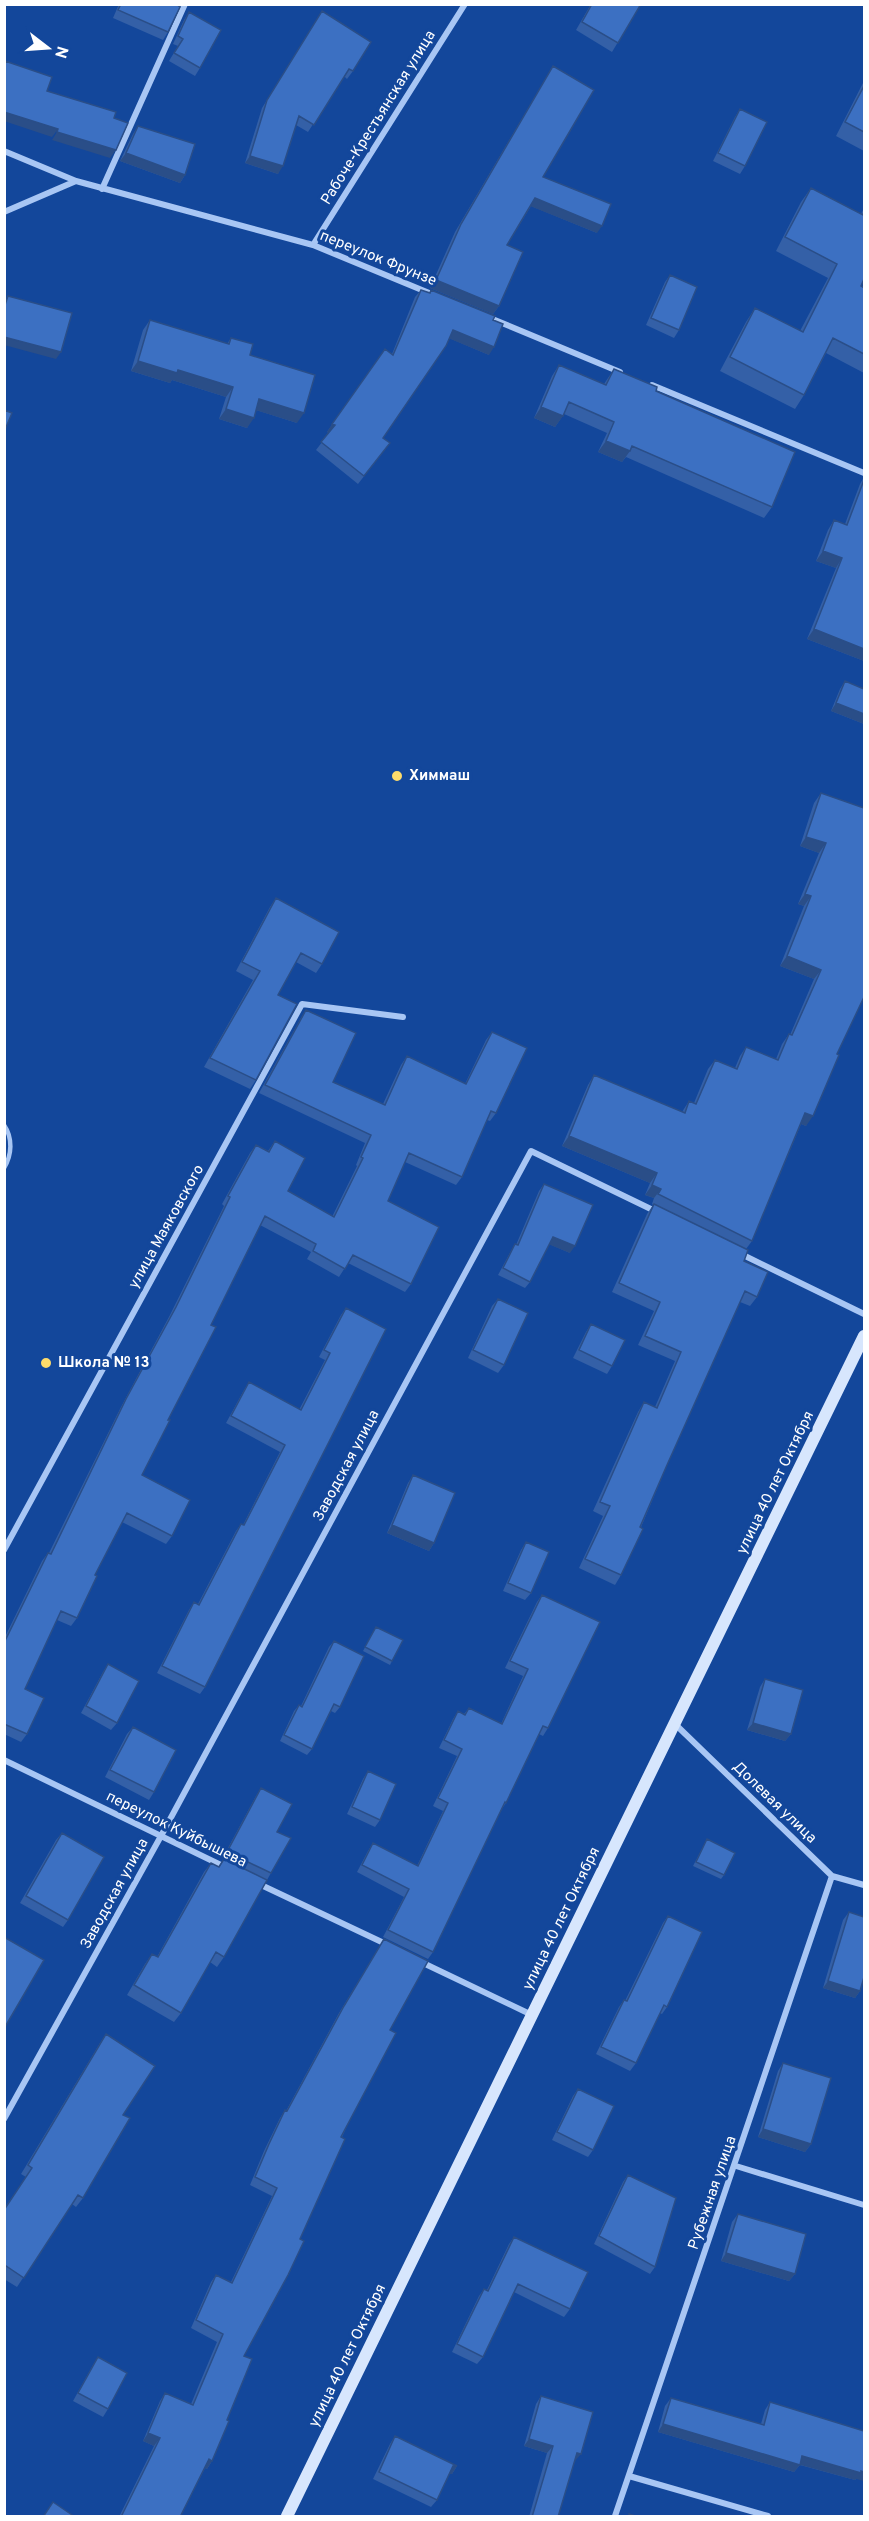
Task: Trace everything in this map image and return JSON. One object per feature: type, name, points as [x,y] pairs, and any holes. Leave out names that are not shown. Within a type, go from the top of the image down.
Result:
[{"type":"street","points":[[102,189],[185,4]]},
{"type":"street","name":"Рабоче-Крестьянская улица","points":[[313,245],[465,4]]},
{"type":"street","name":"переулок Фрунзе","points":[[4,151],[76,181],[102,189],[313,245],[446,300]]},
{"type":"street","points":[[4,212],[76,181]]},
{"type":"street","points":[[478,314],[622,373]]},
{"type":"street","points":[[644,382],[864,473]]},
{"type":"street","name":"улица Маяковского","points":[[4,1550],[302,1004],[403,1017]]},
{"type":"street","name":"Заводская улица","points":[[4,2119],[161,1836],[531,1150],[660,1214]]},
{"type":"street","points":[[735,1251],[864,1314]]},
{"type":"street","name":"улица 40 лет Октября","points":[[287,2517],[864,1336]]},
{"type":"street","name":"Долевая улица","points":[[674,1724],[832,1876],[864,1885]]},
{"type":"street","name":"переулок Куйбышева","points":[[4,1760],[235,1872]]},
{"type":"street","name":"Рубежная улица","points":[[615,2517],[736,2166],[832,1876]]},
{"type":"street","name":"переулок Куйбышева","points":[[256,1882],[394,1948]]},
{"type":"street","points":[[415,1959],[531,2015]]},
{"type":"street","points":[[736,2166],[864,2205]]},
{"type":"street","points":[[629,2476],[768,2517]]},
{"type":"lane","points":[[4,1125],[10,1139],[11,1150],[4,1168]]},
{"type":"building","points":[[121,4],[176,4],[180,7],[168,32],[118,10]]},
{"type":"building","points":[[592,4],[641,4],[618,43],[582,22]]},
{"type":"building","points":[[322,11],[371,42],[353,71],[349,69],[314,125],[299,116],[283,166],[250,156],[267,100]]},
{"type":"building","points":[[189,12],[221,30],[200,68],[174,53],[183,39],[178,36]]},
{"type":"building","points":[[5,61],[52,77],[47,91],[116,112],[114,118],[128,123],[116,150],[57,132],[58,129],[4,112]]},
{"type":"building","points":[[553,66],[594,90],[543,177],[611,204],[602,226],[535,198],[507,245],[523,252],[499,306],[436,280],[461,224]]},
{"type":"building","points":[[864,86],[864,132],[845,122]]},
{"type":"building","points":[[740,109],[767,122],[745,166],[718,153]]},
{"type":"building","points":[[138,126],[195,144],[185,175],[126,153]]},
{"type":"building","points":[[811,188],[863,215],[864,212],[864,279],[861,286],[864,288],[864,354],[833,338],[804,395],[730,357],[755,308],[803,332],[837,264],[785,237]]},
{"type":"building","points":[[670,275],[697,287],[679,330],[651,318]]},
{"type":"building","points":[[421,290],[430,293],[431,290],[495,316],[493,320],[503,324],[494,347],[453,330],[446,346],[383,438],[390,443],[364,476],[321,442],[335,425],[332,424],[385,349],[393,355]]},
{"type":"building","points":[[8,296],[72,313],[61,352],[4,337],[4,308]]},
{"type":"building","points":[[150,320],[229,344],[231,338],[253,344],[250,355],[315,375],[304,413],[259,399],[254,418],[226,409],[233,387],[178,370],[177,373],[138,361]]},
{"type":"building","points":[[559,365],[606,385],[614,369],[657,387],[656,391],[795,452],[772,507],[632,446],[630,451],[606,441],[614,422],[569,402],[563,416],[541,407]]},
{"type":"building","points":[[4,410],[12,413],[4,432]]},
{"type":"building","points":[[864,480],[864,649],[814,629],[842,558],[823,551],[834,520],[847,525]]},
{"type":"building","points":[[845,681],[864,689],[864,714],[836,703]]},
{"type":"building","points":[[821,793],[864,808],[864,997],[837,1054],[839,1055],[813,1116],[805,1113],[752,1241],[658,1194],[661,1189],[652,1185],[657,1173],[569,1136],[594,1075],[685,1113],[689,1101],[696,1104],[715,1060],[737,1069],[746,1047],[778,1060],[789,1034],[792,1035],[821,970],[787,956],[811,896],[805,894],[826,843],[806,837]]},
{"type":"building","points":[[276,898],[339,932],[322,964],[301,953],[278,995],[297,1004],[256,1080],[210,1058],[260,971],[242,962]]},
{"type":"building","points":[[306,1010],[356,1033],[333,1082],[385,1105],[407,1056],[466,1084],[492,1032],[527,1048],[496,1113],[491,1111],[462,1177],[409,1153],[388,1201],[439,1227],[411,1284],[353,1255],[345,1269],[313,1251],[316,1244],[265,1216],[211,1325],[216,1327],[142,1475],[190,1500],[172,1536],[127,1513],[95,1575],[97,1576],[77,1618],[61,1611],[25,1689],[44,1698],[27,1734],[4,1724],[4,1643],[48,1553],[51,1554],[126,1399],[176,1307],[230,1197],[228,1196],[256,1145],[269,1152],[275,1141],[305,1158],[288,1191],[334,1217],[363,1158],[361,1157],[371,1135],[265,1085]]},
{"type":"building","points":[[544,1184],[593,1205],[575,1246],[553,1237],[530,1282],[503,1268],[515,1244],[518,1245]]},
{"type":"building","points":[[654,1204],[748,1250],[744,1261],[768,1272],[757,1297],[745,1291],[667,1465],[640,1527],[643,1529],[621,1575],[585,1559],[610,1506],[600,1502],[644,1402],[657,1408],[681,1352],[645,1336],[660,1302],[619,1283]]},
{"type":"building","points":[[498,1299],[528,1313],[504,1365],[473,1350]]},
{"type":"building","points":[[346,1308],[386,1329],[205,1687],[162,1666],[194,1602],[199,1605],[285,1445],[231,1416],[249,1382],[301,1410],[330,1353],[324,1350]]},
{"type":"building","points":[[591,1324],[625,1340],[612,1366],[579,1350]]},
{"type":"building","points":[[413,1475],[455,1493],[434,1543],[392,1525]]},
{"type":"building","points":[[526,1542],[549,1552],[531,1593],[508,1583]]},
{"type":"building","points":[[542,1595],[600,1622],[548,1728],[543,1726],[433,1952],[388,1930],[409,1889],[362,1865],[373,1843],[418,1866],[448,1803],[438,1798],[462,1749],[444,1740],[458,1711],[465,1715],[469,1708],[502,1724],[528,1669],[510,1661]]},
{"type":"building","points":[[376,1627],[403,1640],[392,1661],[365,1647]]},
{"type":"building","points":[[334,1641],[364,1656],[340,1707],[334,1704],[312,1749],[284,1735],[299,1705],[302,1707]]},
{"type":"building","points":[[108,1664],[139,1681],[117,1723],[86,1706]]},
{"type":"building","points":[[765,1679],[803,1690],[791,1734],[753,1723]]},
{"type":"building","points":[[133,1727],[176,1750],[154,1792],[110,1770]]},
{"type":"building","points":[[368,1771],[396,1784],[380,1820],[352,1807]]},
{"type":"building","points":[[261,1788],[292,1804],[277,1832],[291,1838],[271,1873],[227,1852]]},
{"type":"building","points":[[62,1833],[104,1857],[68,1920],[26,1896]]},
{"type":"building","points":[[707,1839],[735,1853],[724,1875],[696,1862]]},
{"type":"building","points":[[224,1859],[267,1880],[224,1957],[216,1952],[181,2013],[134,1985],[152,1954],[158,1957],[211,1863],[219,1867]]},
{"type":"building","points":[[849,1912],[864,1917],[864,1977],[860,1991],[828,1981]]},
{"type":"building","points":[[668,1916],[702,1932],[667,2007],[664,2005],[636,2063],[601,2047],[624,2000],[627,2001]]},
{"type":"building","points":[[4,1937],[44,1960],[5,2027],[4,2026]]},
{"type":"building","points":[[384,1939],[428,1961],[390,2030],[396,2033],[341,2137],[345,2139],[300,2239],[304,2241],[244,2356],[252,2359],[212,2461],[209,2459],[180,2517],[121,2517],[160,2438],[148,2433],[165,2393],[193,2405],[223,2334],[196,2320],[216,2275],[232,2283],[277,2188],[255,2177],[269,2144],[285,2110],[287,2111],[344,2006]]},
{"type":"building","points":[[106,2034],[155,2066],[123,2115],[130,2118],[83,2198],[78,2195],[24,2278],[6,2266],[4,2268],[4,2210],[32,2168],[28,2165]]},
{"type":"building","points":[[783,2063],[831,2078],[811,2144],[763,2129]]},
{"type":"building","points":[[578,2089],[614,2106],[593,2150],[557,2132]]},
{"type":"building","points":[[628,2175],[676,2198],[655,2267],[599,2236]]},
{"type":"building","points":[[738,2214],[806,2234],[795,2274],[726,2253]]},
{"type":"building","points":[[514,2237],[588,2272],[570,2309],[518,2284],[483,2357],[457,2344],[484,2289],[488,2291]]},
{"type":"building","points":[[98,2357],[127,2373],[108,2409],[78,2393]]},
{"type":"building","points":[[541,2396],[593,2412],[581,2454],[577,2453],[558,2517],[532,2517],[553,2446],[529,2439]]},
{"type":"building","points":[[671,2398],[764,2425],[770,2402],[864,2431],[864,2472],[802,2456],[800,2465],[663,2424]]},
{"type":"building","points":[[395,2436],[457,2466],[453,2466],[437,2500],[379,2472]]},
{"type":"building","points":[[53,2502],[75,2517],[43,2517]]},
{"type":"place","name":"Химмаш","points":[[397,776]]},
{"type":"place","name":"Школа № 13","points":[[46,1363]]}]
